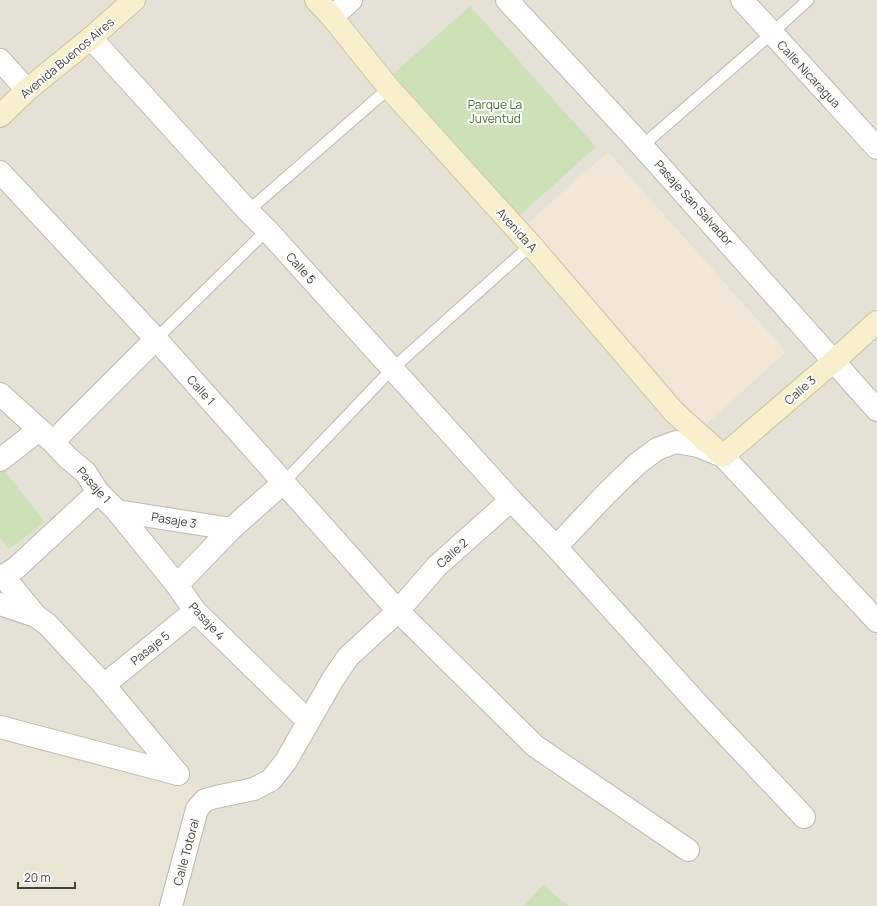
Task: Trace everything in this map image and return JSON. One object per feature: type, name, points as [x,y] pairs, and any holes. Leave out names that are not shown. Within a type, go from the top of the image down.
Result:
[{"type":"main road","name":"Avenida Buenos Aires","points":[[0,116],[27,90],[134,0]]},
{"type":"main road","name":"Avenida A","points":[[316,0],[332,17],[389,88],[531,245],[674,412],[723,456]]},
{"type":"main road","name":"Calle 3","points":[[723,456],[877,322]]},
{"type":"street","points":[[332,17],[351,0]]},
{"type":"street","name":"Pasaje San Salvador","points":[[507,0],[642,146],[877,410]]},
{"type":"street","name":"Calle Nicaragua","points":[[742,0],[877,148]]},
{"type":"street","name":"Calle 5","points":[[90,38],[267,230],[704,711],[804,817]]},
{"type":"street","points":[[0,60],[27,90]]},
{"type":"street","name":"Calle 1","points":[[0,172],[156,339],[398,611],[534,746],[688,850]]},
{"type":"street","points":[[0,460],[46,436],[156,339]]},
{"type":"street","name":"Pasaje 1","points":[[0,394],[86,473],[98,492],[117,510]]},
{"type":"street","points":[[556,547],[607,492],[637,464],[657,449],[676,442],[698,446],[723,456],[877,621]]},
{"type":"street","points":[[177,586],[231,529],[283,483]]},
{"type":"street","points":[[0,727],[178,774],[104,685],[47,624],[36,616],[2,577],[16,568],[98,492]]},
{"type":"street","name":"Calle 2","points":[[205,800],[254,789],[271,780],[286,761],[333,679],[348,657],[398,611],[437,566],[511,500]]},
{"type":"street","name":"Pasaje 3","points":[[117,510],[231,529]]},
{"type":"street","name":"Pasaje 4","points":[[117,510],[195,611],[308,721]]},
{"type":"street","points":[[0,604],[36,616]]},
{"type":"street","name":"Pasaje 5","points":[[104,685],[195,611]]},
{"type":"street","name":"Calle Totoral","points":[[171,906],[198,809],[205,800]]},
{"type":"lane","points":[[642,146],[808,0]]},
{"type":"lane","points":[[248,211],[389,88]]},
{"type":"lane","points":[[156,339],[267,230]]},
{"type":"lane","points":[[283,483],[392,369],[531,245]]},
{"type":"shaded area","points":[[0,0],[877,0],[877,906],[0,906]]},
{"type":"shaded area","points":[[608,152],[786,352],[704,426],[528,223]]},
{"type":"shaded area","points":[[0,735],[200,784],[162,906],[0,906]]},
{"type":"green space","name":"Parque La Juventud","points":[[470,6],[596,147],[520,215],[393,74]]},
{"type":"green space","points":[[0,465],[45,522],[9,549],[0,537]]},
{"type":"green space","points":[[543,885],[568,906],[524,906]]}]
